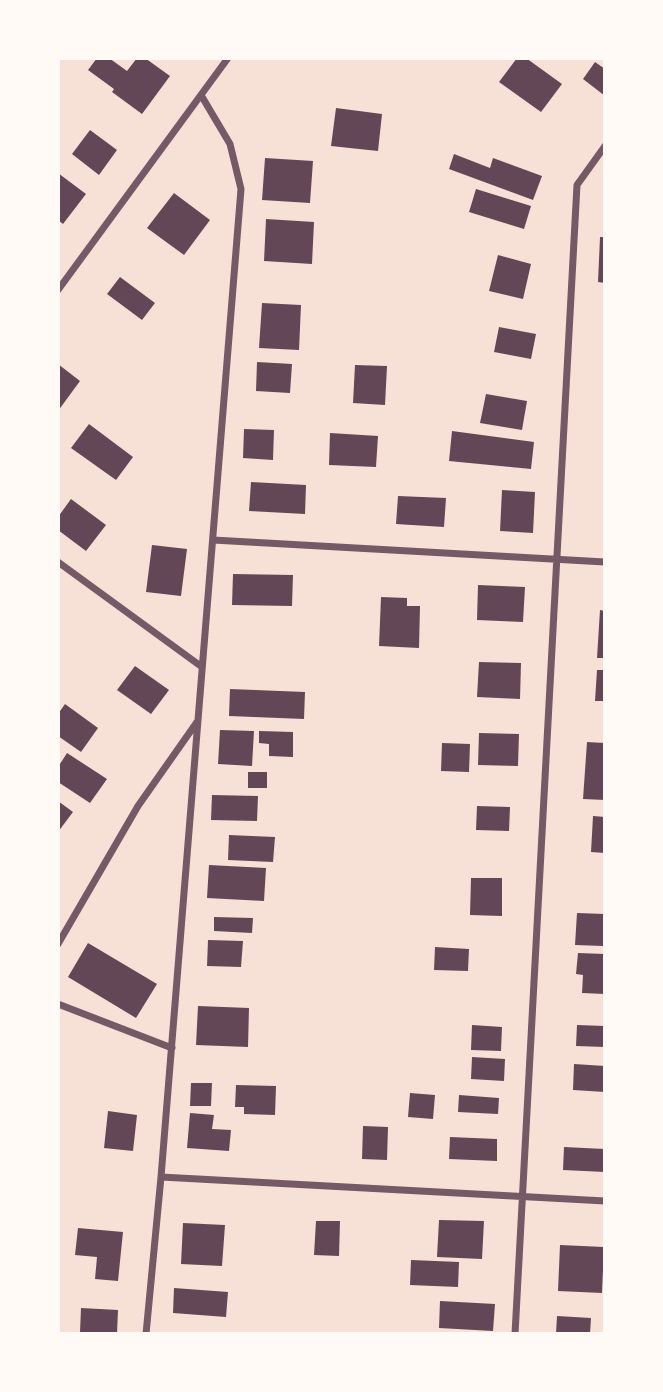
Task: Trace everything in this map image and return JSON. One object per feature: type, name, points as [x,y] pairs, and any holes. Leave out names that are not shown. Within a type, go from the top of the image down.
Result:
[{"type":"street","points":[[58,290],[228,58]]},
{"type":"street","points":[[146,1334],[172,1048],[241,189],[230,144],[201,95]]},
{"type":"street","points":[[515,1334],[577,185],[605,146]]},
{"type":"street","points":[[213,540],[605,562]]},
{"type":"street","points":[[58,562],[202,667]]},
{"type":"street","points":[[58,943],[138,806],[198,720]]},
{"type":"street","points":[[58,1004],[172,1048]]},
{"type":"street","points":[[161,1177],[605,1201]]},
{"type":"building","points":[[97,58],[109,58],[127,71],[137,58],[145,58],[170,76],[142,114],[88,70]]},
{"type":"building","points":[[517,58],[526,58],[562,84],[541,112],[499,82]]},
{"type":"building","points":[[595,62],[605,69],[605,96],[583,79]]},
{"type":"building","points":[[336,108],[382,114],[378,151],[331,146]]},
{"type":"building","points":[[90,130],[117,150],[99,175],[72,154]]},
{"type":"building","points":[[454,154],[490,168],[493,158],[542,176],[533,200],[449,169]]},
{"type":"building","points":[[265,158],[313,161],[310,203],[262,200]]},
{"type":"building","points":[[58,173],[86,194],[63,224],[58,220]]},
{"type":"building","points":[[476,189],[531,206],[524,229],[469,212]]},
{"type":"building","points":[[174,193],[210,220],[184,255],[147,228]]},
{"type":"building","points":[[266,219],[314,222],[312,264],[264,261]]},
{"type":"building","points":[[600,237],[605,237],[605,283],[598,282]]},
{"type":"building","points":[[498,255],[531,264],[523,299],[489,291]]},
{"type":"building","points":[[120,277],[155,303],[142,320],[107,294]]},
{"type":"building","points":[[262,303],[301,305],[299,350],[259,348]]},
{"type":"building","points":[[499,327],[536,334],[531,359],[494,352]]},
{"type":"building","points":[[257,362],[292,364],[290,393],[256,391]]},
{"type":"building","points":[[58,364],[80,381],[58,411]]},
{"type":"building","points":[[355,365],[387,366],[385,405],[353,403]]},
{"type":"building","points":[[486,394],[527,401],[522,430],[480,423]]},
{"type":"building","points":[[89,424],[133,457],[116,480],[71,448]]},
{"type":"building","points":[[244,429],[274,430],[273,460],[243,458]]},
{"type":"building","points":[[452,431],[534,442],[531,469],[449,461]]},
{"type":"building","points":[[330,433],[378,436],[376,467],[329,465]]},
{"type":"building","points":[[251,482],[306,485],[305,514],[249,511]]},
{"type":"building","points":[[502,490],[535,492],[533,533],[500,531]]},
{"type":"building","points":[[398,496],[446,498],[444,527],[396,524]]},
{"type":"building","points":[[71,499],[106,525],[86,551],[58,530],[58,517]]},
{"type":"building","points":[[152,545],[187,549],[181,596],[146,592]]},
{"type":"building","points":[[233,574],[293,575],[292,606],[232,605]]},
{"type":"building","points":[[478,585],[525,587],[523,622],[477,620]]},
{"type":"building","points":[[381,597],[407,598],[407,606],[420,606],[419,648],[379,646]]},
{"type":"building","points":[[600,610],[605,611],[605,658],[597,658]]},
{"type":"building","points":[[479,662],[521,663],[520,699],[477,697]]},
{"type":"building","points":[[135,666],[169,690],[151,714],[117,690]]},
{"type":"building","points":[[597,670],[605,670],[605,701],[595,701]]},
{"type":"building","points":[[230,689],[305,692],[304,719],[229,716]]},
{"type":"building","points":[[65,704],[98,728],[81,752],[58,736],[58,714]]},
{"type":"building","points":[[220,730],[254,731],[252,766],[218,764]]},
{"type":"building","points":[[259,731],[293,732],[293,757],[269,756],[269,744],[259,743]]},
{"type":"building","points":[[479,733],[519,734],[518,766],[478,765]]},
{"type":"building","points":[[587,742],[605,743],[605,800],[583,799]]},
{"type":"building","points":[[442,743],[470,744],[469,772],[441,771]]},
{"type":"building","points":[[67,753],[107,779],[90,803],[58,782],[58,767]]},
{"type":"building","points":[[248,772],[267,772],[267,788],[248,788]]},
{"type":"building","points":[[212,795],[258,796],[257,821],[211,820]]},
{"type":"building","points":[[58,801],[73,812],[58,832]]},
{"type":"building","points":[[477,806],[510,807],[509,831],[476,830]]},
{"type":"building","points":[[593,816],[605,817],[605,853],[591,852]]},
{"type":"building","points":[[229,835],[275,837],[273,862],[228,860]]},
{"type":"building","points":[[209,865],[266,868],[264,901],[207,898]]},
{"type":"building","points":[[471,878],[502,878],[502,916],[470,915]]},
{"type":"building","points":[[577,913],[605,914],[603,946],[575,945]]},
{"type":"building","points":[[214,917],[253,918],[252,933],[214,931]]},
{"type":"building","points":[[208,940],[243,941],[241,967],[207,966]]},
{"type":"building","points":[[88,943],[157,984],[136,1018],[68,977]]},
{"type":"building","points":[[435,947],[469,949],[468,971],[434,970]]},
{"type":"building","points":[[578,953],[605,954],[605,994],[582,993],[583,975],[576,974]]},
{"type":"building","points":[[198,1006],[249,1008],[248,1047],[196,1045]]},
{"type":"building","points":[[472,1025],[502,1027],[501,1051],[471,1050]]},
{"type":"building","points":[[577,1025],[605,1026],[605,1047],[576,1046]]},
{"type":"building","points":[[472,1057],[505,1059],[504,1081],[471,1079]]},
{"type":"building","points":[[574,1064],[605,1066],[605,1092],[573,1090]]},
{"type":"building","points":[[191,1083],[212,1083],[211,1106],[190,1106]]},
{"type":"building","points":[[236,1085],[276,1086],[275,1115],[244,1114],[244,1107],[235,1107]]},
{"type":"building","points":[[410,1093],[435,1095],[433,1119],[408,1117]]},
{"type":"building","points":[[459,1095],[499,1098],[498,1114],[458,1112]]},
{"type":"building","points":[[108,1111],[137,1115],[133,1151],[104,1148]]},
{"type":"building","points":[[190,1113],[214,1115],[212,1129],[231,1130],[229,1151],[187,1148]]},
{"type":"building","points":[[363,1126],[388,1127],[387,1160],[362,1159]]},
{"type":"building","points":[[450,1137],[497,1139],[497,1161],[449,1159]]},
{"type":"building","points":[[564,1147],[605,1149],[605,1172],[563,1170]]},
{"type":"building","points":[[439,1220],[484,1221],[482,1259],[437,1257]]},
{"type":"building","points":[[316,1221],[340,1221],[339,1256],[314,1255]]},
{"type":"building","points":[[183,1223],[225,1225],[222,1266],[181,1264]]},
{"type":"building","points":[[78,1228],[123,1232],[118,1281],[95,1279],[97,1257],[75,1255]]},
{"type":"building","points":[[560,1245],[604,1247],[602,1293],[558,1291]]},
{"type":"building","points":[[411,1260],[459,1262],[458,1287],[410,1285]]},
{"type":"building","points":[[174,1288],[228,1292],[226,1317],[173,1313]]},
{"type":"building","points":[[440,1301],[495,1304],[493,1331],[439,1328]]},
{"type":"building","points":[[81,1308],[118,1310],[117,1334],[80,1332]]},
{"type":"building","points":[[557,1316],[591,1318],[590,1334],[556,1334]]}]
